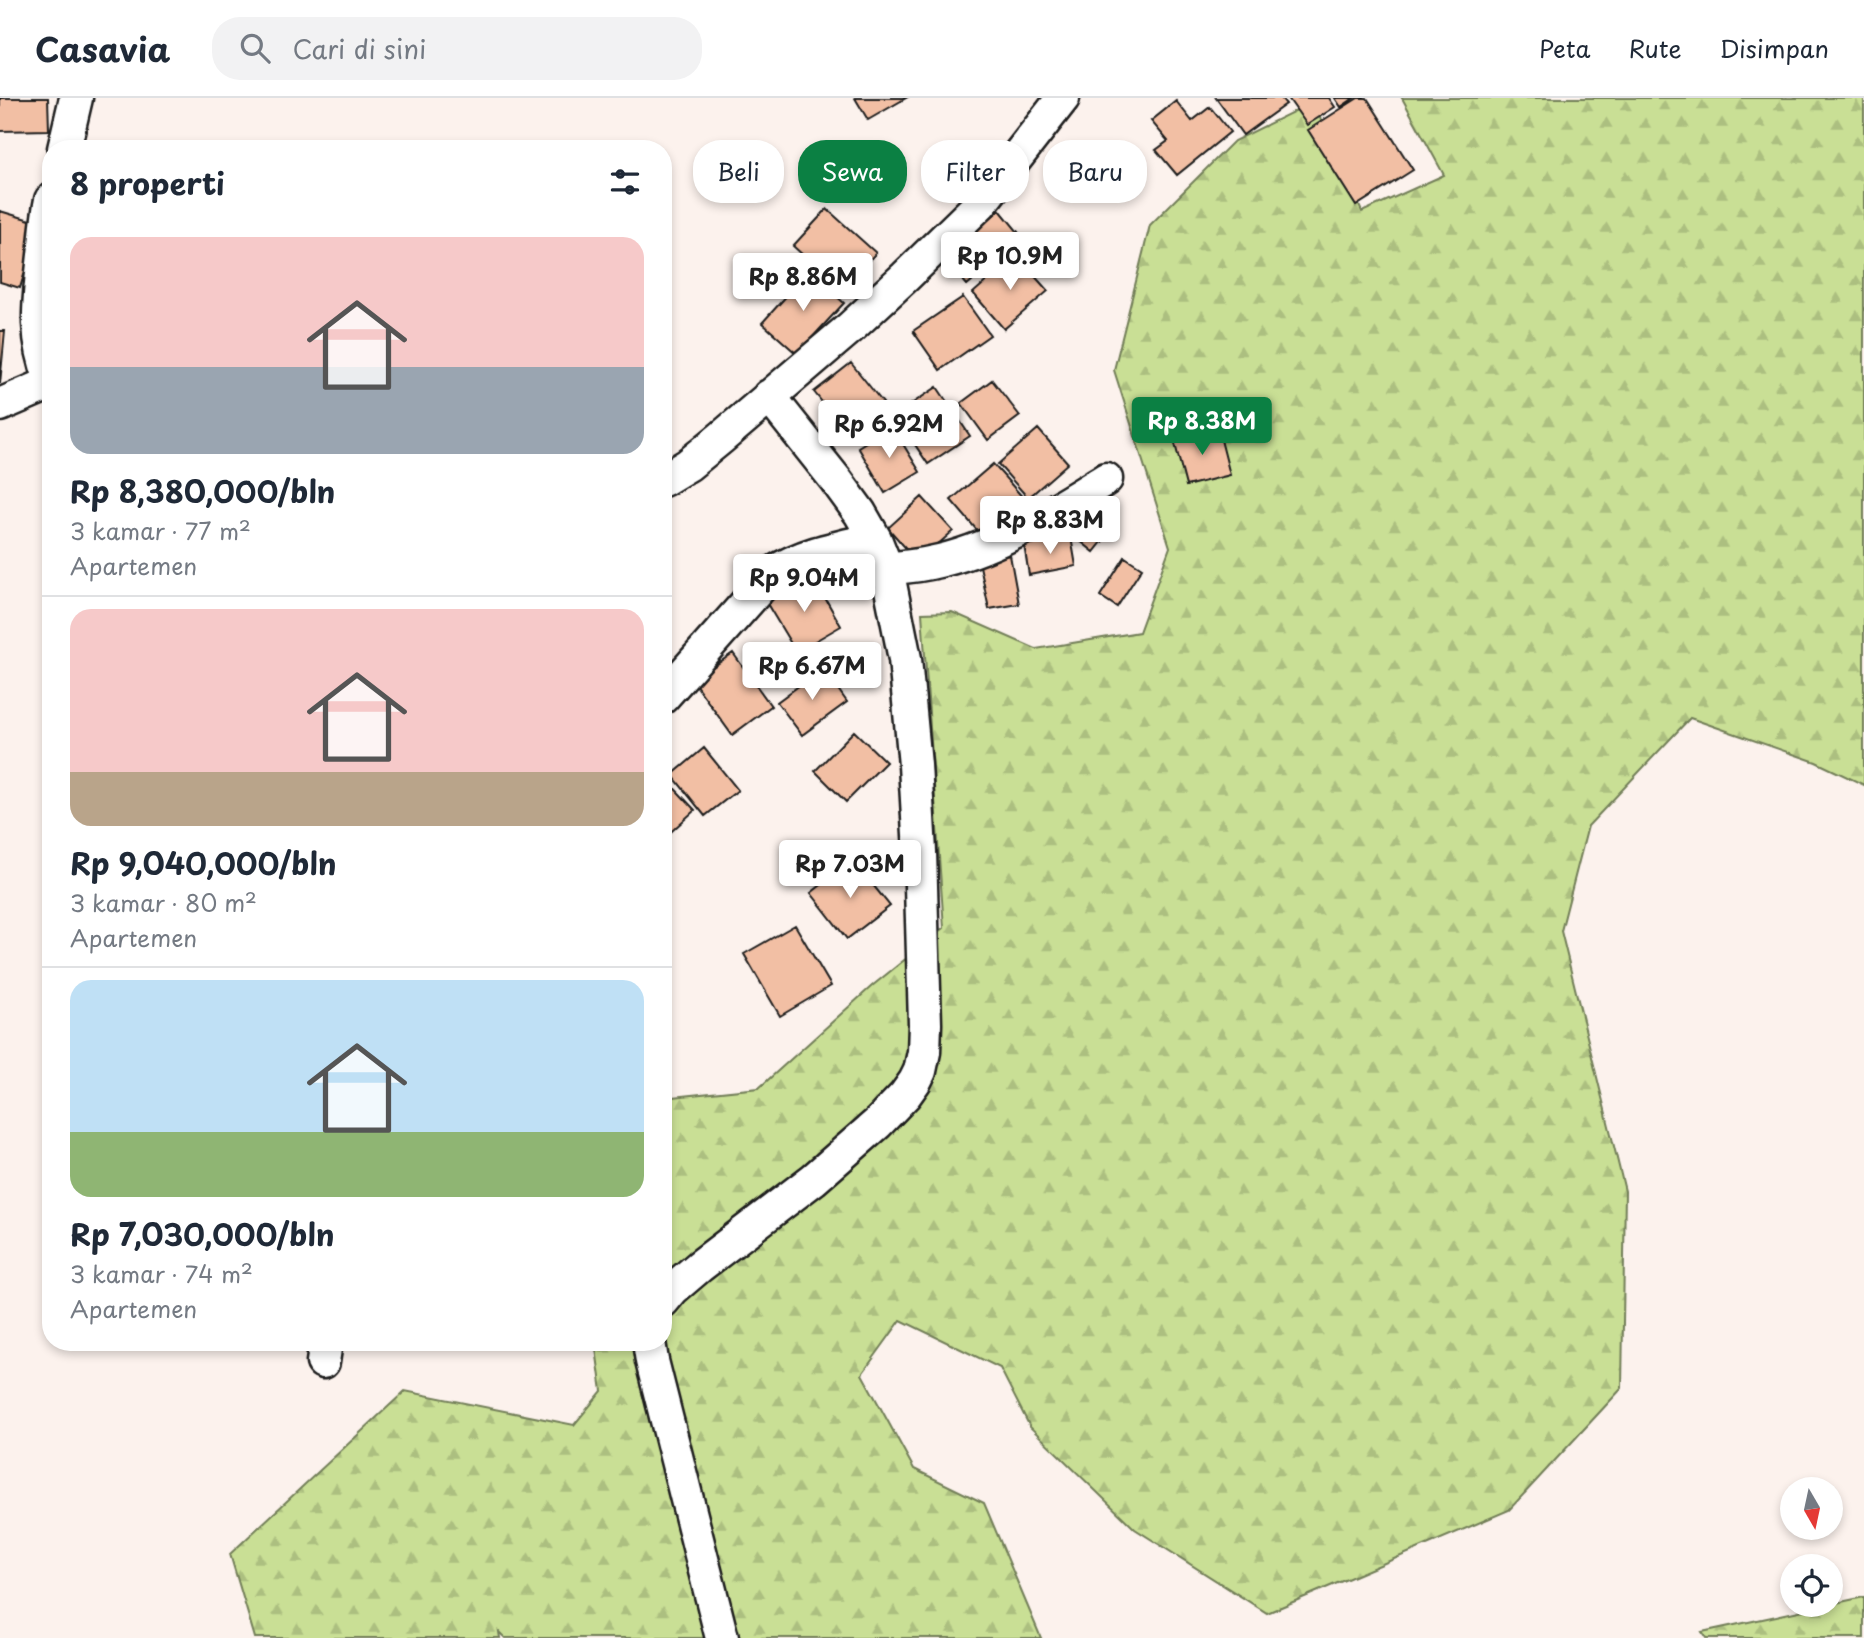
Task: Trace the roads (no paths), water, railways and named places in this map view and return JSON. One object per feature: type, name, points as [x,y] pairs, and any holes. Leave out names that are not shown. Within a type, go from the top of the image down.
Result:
[{"type":"street","points":[[66,140],[76,98]]},
{"type":"street","points":[[672,475],[688,465],[850,328],[981,203],[1063,98]]},
{"type":"street","points":[[42,280],[38,327],[42,352]]},
{"type":"street","points":[[0,405],[42,386]]},
{"type":"street","points":[[672,1290],[814,1179],[878,1123],[905,1095],[920,1071],[924,1052],[920,852],[915,765],[905,659],[887,569],[860,513],[769,396]]},
{"type":"street","points":[[887,569],[931,563],[980,548],[1036,521],[1106,479]]},
{"type":"street","points":[[672,687],[773,573],[796,560],[874,539]]},
{"type":"street","points":[[650,1351],[722,1638]]}]
